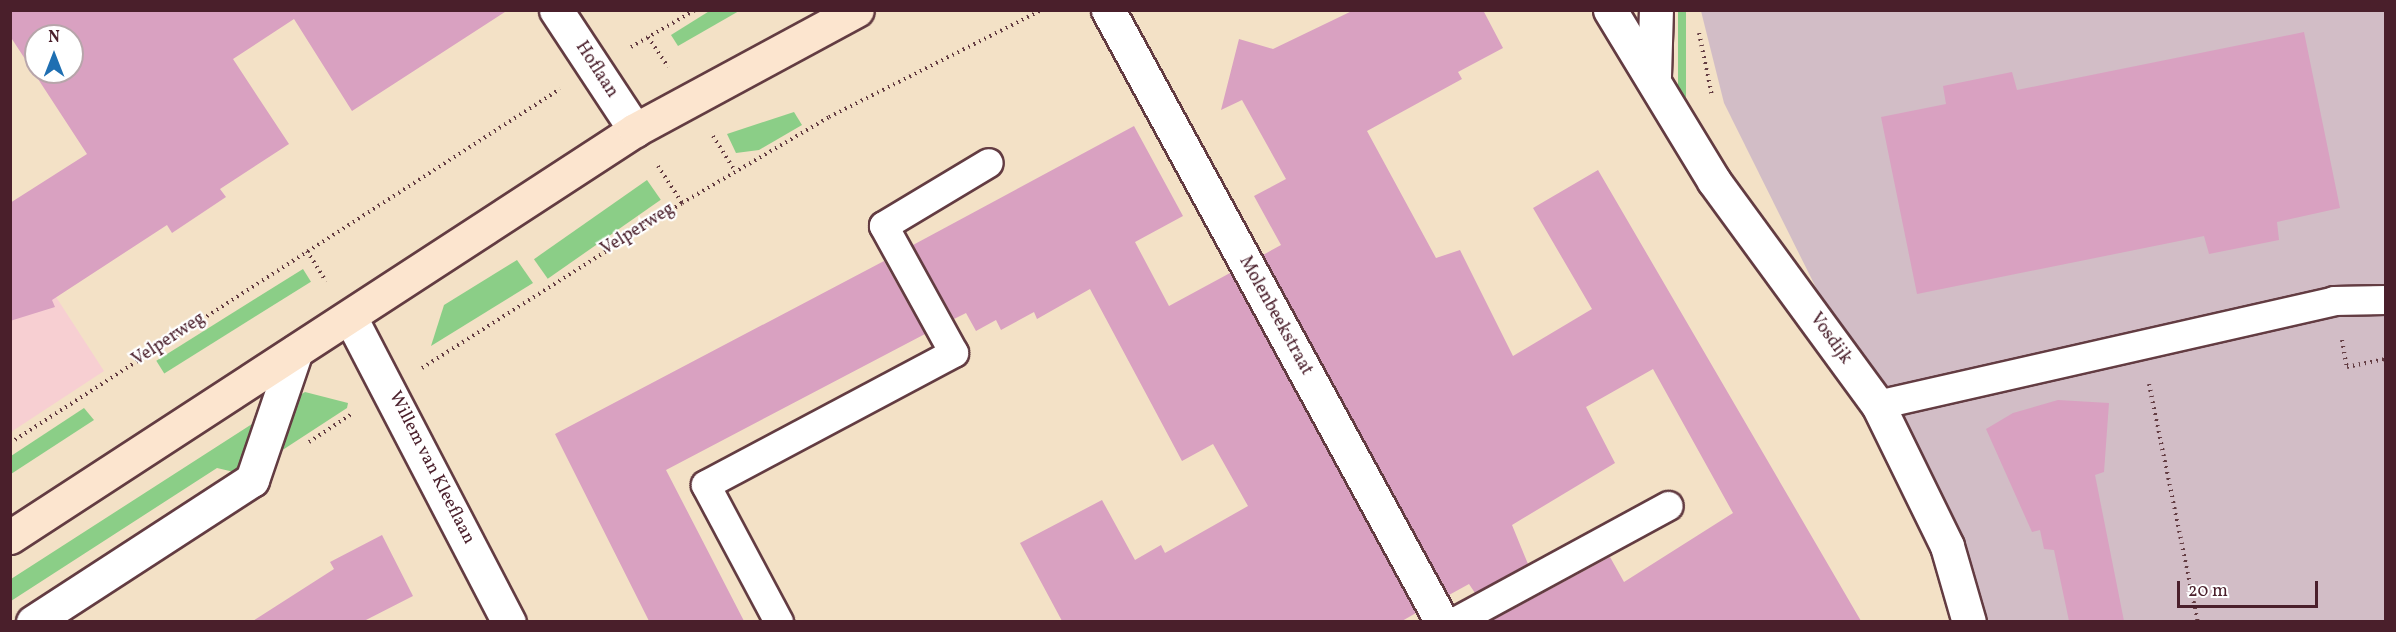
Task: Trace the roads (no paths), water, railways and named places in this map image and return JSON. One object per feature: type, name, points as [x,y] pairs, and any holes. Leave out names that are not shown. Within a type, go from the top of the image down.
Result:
[{"type":"main road","points":[[10,537],[635,130],[857,10]]},
{"type":"street","name":"Hoflaan","points":[[556,10],[635,130]]},
{"type":"street","name":"Molenbeekstraat","points":[[1107,10],[1442,621]]},
{"type":"street","name":"Vosdijk","points":[[1610,10],[1654,76],[1714,181],[1878,405],[1947,546],[1969,621]]},
{"type":"street","points":[[1654,76],[1656,10]]},
{"type":"street","name":"Willem van Kleeflaan","points":[[350,317],[391,388],[509,621]]},
{"type":"street","points":[[33,621],[252,480],[296,351]]},
{"type":"lane","points":[[779,621],[706,485],[954,353],[884,226],[988,163]]},
{"type":"lane","points":[[1878,405],[2334,301],[2385,300]]},
{"type":"lane","points":[[1455,621],[1669,506]]}]
